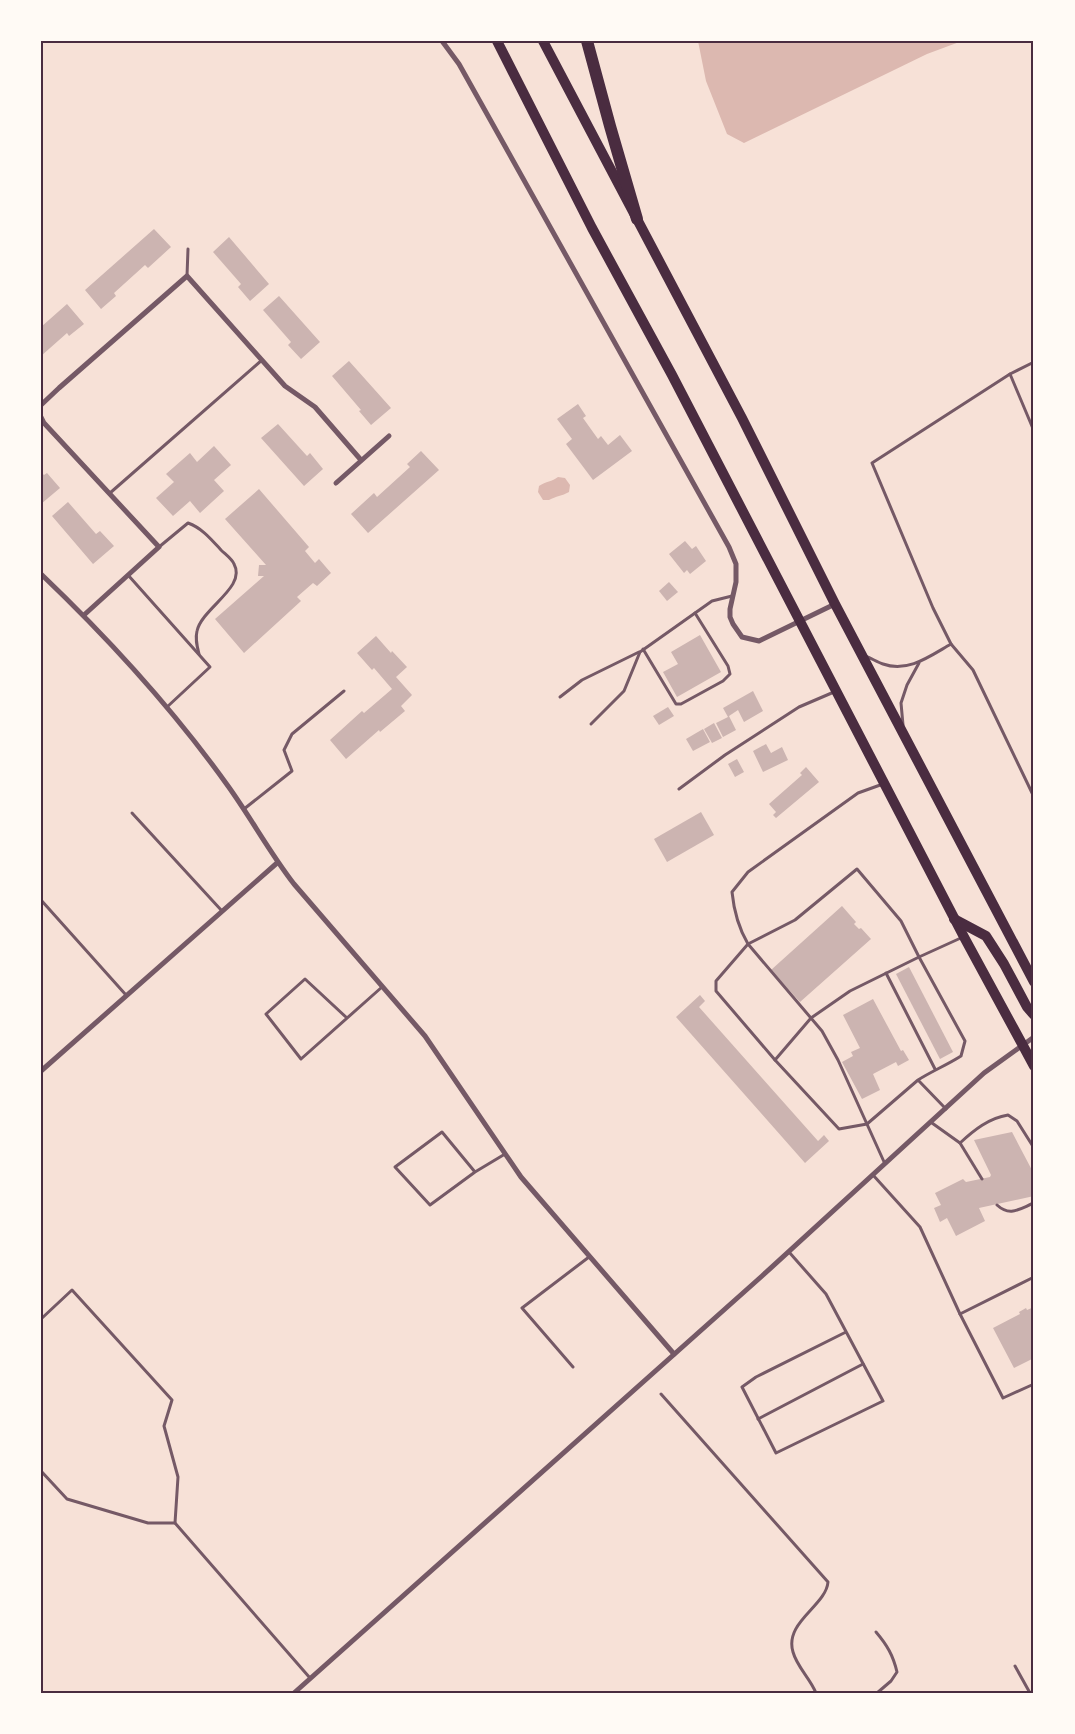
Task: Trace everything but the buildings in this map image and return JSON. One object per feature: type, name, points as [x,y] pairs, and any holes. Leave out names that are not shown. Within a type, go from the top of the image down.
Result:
[{"type":"highway","points":[[588,41],[637,219]]},
{"type":"main road","points":[[497,41],[592,228],[672,375],[954,919],[1034,1066]]},
{"type":"main road","points":[[543,41],[742,418],[836,604],[1034,982]]},
{"type":"main road","points":[[954,919],[986,936],[1004,964],[1027,1007],[1034,1015]]},
{"type":"street","points":[[442,41],[464,73],[729,547],[736,564],[736,582],[730,608],[733,624],[742,637],[759,640],[836,604]]},
{"type":"street","points":[[41,405],[187,276],[285,386],[315,407],[361,460]]},
{"type":"street","points":[[41,417],[44,423],[159,547],[84,616]]},
{"type":"street","points":[[336,483],[389,436]]},
{"type":"street","points":[[41,574],[84,616],[167,708],[212,764],[277,863],[425,1036],[521,1178],[674,1354]]},
{"type":"street","points":[[41,1071],[277,863]]},
{"type":"street","points":[[294,1693],[789,1252],[932,1123],[984,1073],[1034,1037]]},
{"type":"lane","points":[[187,276],[188,249]]},
{"type":"lane","points":[[109,494],[262,360]]},
{"type":"lane","points":[[1034,362],[1010,374],[872,462],[933,608],[951,644],[972,670],[1034,797]]},
{"type":"lane","points":[[1010,374],[1034,431]]},
{"type":"lane","points":[[159,547],[188,523],[200,528],[234,564],[238,575],[233,586],[199,623],[196,636],[199,654]]},
{"type":"lane","points":[[128,575],[210,667],[167,708]]},
{"type":"lane","points":[[560,697],[582,680],[640,652],[712,601],[733,596]]},
{"type":"lane","points":[[644,649],[676,704],[681,704],[723,681],[730,674],[728,666],[695,612]]},
{"type":"lane","points":[[863,654],[883,664],[899,668],[919,662],[951,644]]},
{"type":"lane","points":[[591,724],[624,691],[640,652]]},
{"type":"lane","points":[[904,731],[901,703],[906,685],[919,662]]},
{"type":"lane","points":[[243,810],[292,772],[284,750],[292,734],[344,691]]},
{"type":"lane","points":[[679,789],[725,755],[799,707],[837,691]]},
{"type":"lane","points":[[884,784],[858,793],[748,872],[732,892],[739,929],[748,944],[822,1031],[838,1060],[886,1164]]},
{"type":"lane","points":[[132,813],[222,911]]},
{"type":"lane","points":[[857,869],[901,921],[918,958],[965,1041],[962,1056],[945,1066],[935,1069],[918,1080],[867,1124],[839,1129],[775,1060],[716,991],[716,981],[748,944],[796,920],[857,869]]},
{"type":"lane","points":[[41,900],[127,996]]},
{"type":"lane","points":[[775,1060],[811,1018],[850,991],[964,937]]},
{"type":"lane","points":[[886,973],[935,1069]]},
{"type":"lane","points":[[346,1018],[305,979],[266,1014],[301,1059],[383,987]]},
{"type":"lane","points":[[918,1080],[946,1109]]},
{"type":"lane","points":[[960,1144],[982,1125],[997,1116],[1008,1115],[1017,1121],[1034,1148]]},
{"type":"lane","points":[[932,1123],[960,1144],[982,1179]]},
{"type":"lane","points":[[475,1172],[442,1132],[395,1167],[430,1205],[475,1172],[505,1154]]},
{"type":"lane","points":[[873,1176],[920,1226],[960,1314],[1003,1398],[1034,1384]]},
{"type":"lane","points":[[997,1205],[1004,1211],[1012,1212],[1034,1203]]},
{"type":"lane","points":[[789,1252],[826,1294],[883,1401],[776,1453],[742,1387],[756,1377],[846,1332]]},
{"type":"lane","points":[[573,1367],[522,1308],[590,1257]]},
{"type":"lane","points":[[960,1314],[1034,1277]]},
{"type":"lane","points":[[41,1319],[72,1290],[172,1400],[164,1426],[178,1477],[175,1523],[310,1678]]},
{"type":"lane","points":[[758,1419],[863,1364]]},
{"type":"lane","points":[[661,1394],[828,1582],[827,1590],[802,1619],[793,1636],[793,1651],[816,1693]]},
{"type":"lane","points":[[41,1471],[67,1499],[148,1523],[175,1523]]},
{"type":"lane","points":[[876,1632],[888,1645],[897,1672],[891,1681],[877,1693]]},
{"type":"lane","points":[[1015,1666],[1030,1693]]},
{"type":"shaded area","points":[[698,41],[962,41],[927,54],[744,143],[727,134],[706,81]]},
{"type":"shaded area","points":[[558,477],[565,478],[570,485],[569,492],[549,500],[543,500],[538,492],[539,486]]}]
